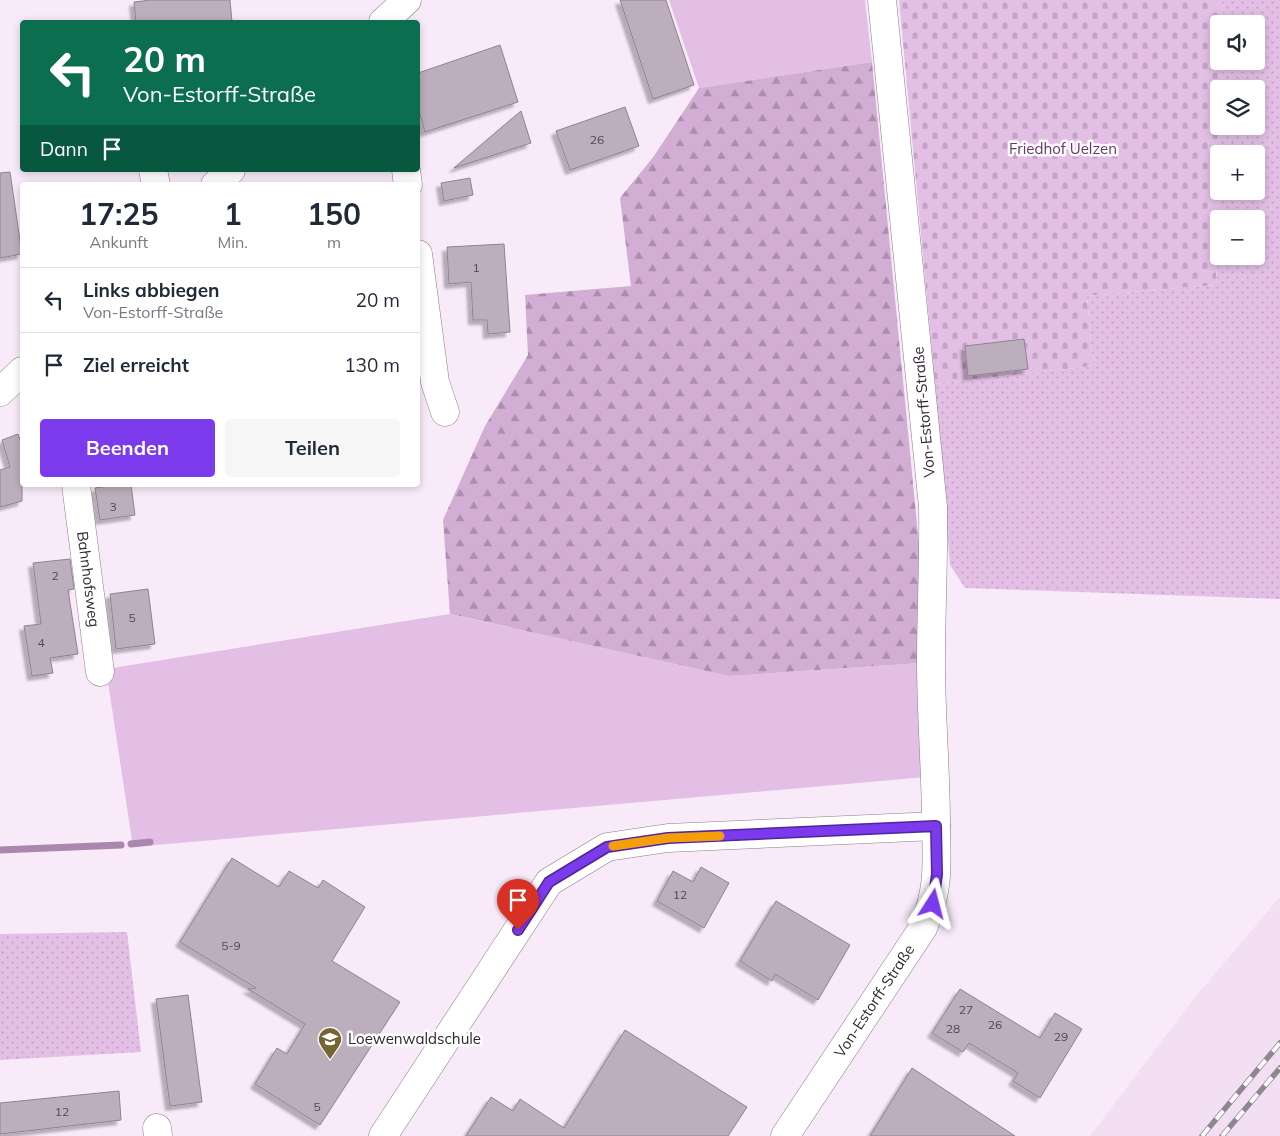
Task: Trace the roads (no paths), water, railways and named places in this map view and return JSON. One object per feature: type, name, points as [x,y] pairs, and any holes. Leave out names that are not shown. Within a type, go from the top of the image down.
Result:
[{"type":"street","points":[[385,20],[407,0]]},
{"type":"street","name":"Von-Estorff-Straße","points":[[785,1136],[923,928],[933,904],[937,874],[936,768],[930,664],[934,561],[932,507],[882,0]]},
{"type":"street","points":[[218,182],[229,172]]},
{"type":"street","points":[[420,269],[435,382],[445,412]]},
{"type":"street","points":[[0,392],[20,372]]},
{"type":"street","name":"Bahnhofsweg","points":[[76,487],[100,672]]},
{"type":"street","points":[[383,1136],[549,882],[607,847],[668,838],[936,826]]},
{"type":"waterway","points":[[131,844],[150,842]]},
{"type":"waterway","points":[[0,850],[121,845]]},
{"type":"railway","points":[[1202,1136],[1280,1043]]},
{"type":"railway","points":[[1222,1136],[1280,1068]]},
{"type":"place","name":"Loewenwaldschule","points":[[330,1060]]},
{"type":"park label","name":"Friedhof Uelzen","points":[[1063,149]]}]
